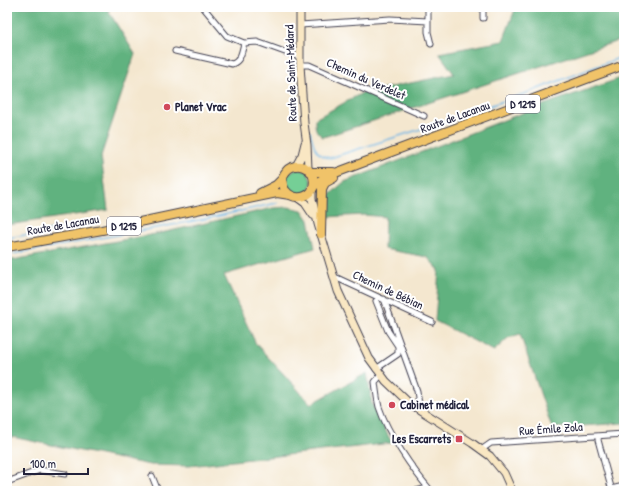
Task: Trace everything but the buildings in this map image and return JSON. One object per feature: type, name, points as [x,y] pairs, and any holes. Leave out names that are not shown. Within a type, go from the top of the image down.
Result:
[{"type":"main road","name":"Route de Lacanau","points":[[7,247],[102,230],[276,194],[294,196],[306,195],[321,180],[338,172],[624,65]]},
{"type":"main road","points":[[321,234],[322,193],[324,185],[328,181],[351,172],[376,159]]},
{"type":"main road","name":"Route de Lacanau","points":[[241,201],[276,186],[286,172],[296,166],[302,166],[310,171],[338,172]]},
{"type":"main road","points":[[310,171],[314,179],[313,189]]},
{"type":"main road","points":[[283,178],[284,188],[294,196]]},
{"type":"street","points":[[203,7],[227,36],[244,43],[257,42],[296,56],[300,56]]},
{"type":"street","name":"Route de Saint-Médard","points":[[300,7],[300,65],[304,124],[310,171]]},
{"type":"street","points":[[428,7],[428,32],[431,44]]},
{"type":"street","points":[[483,7],[483,18]]},
{"type":"street","points":[[300,26],[390,20],[428,21]]},
{"type":"street","points":[[175,51],[232,64],[238,62],[244,43]]},
{"type":"street","name":"Chemin du Verdelet","points":[[300,65],[309,65],[424,116]]},
{"type":"street","name":"Route de Saint-Médard","points":[[296,166],[302,155],[306,137]]},
{"type":"street","points":[[313,189],[312,199],[334,278],[344,305],[365,352],[376,369],[381,376],[409,403],[471,442],[490,456],[501,469],[512,491]]},
{"type":"street","points":[[294,196],[310,208],[318,224]]},
{"type":"street","name":"Chemin de Bébian","points":[[334,278],[337,278],[432,322]]},
{"type":"street","points":[[384,300],[417,391],[420,411]]},
{"type":"street","points":[[376,301],[388,331],[398,346],[399,351],[398,354],[376,369]]},
{"type":"street","points":[[381,376],[375,382],[379,405],[387,426],[410,464],[429,490]]},
{"type":"street","name":"Rue Émile Zola","points":[[481,450],[491,443],[624,434]]},
{"type":"street","points":[[599,436],[598,440],[612,490],[624,486]]},
{"type":"street","points":[[7,482],[40,470],[65,474]]},
{"type":"street","points":[[152,476],[158,491]]},
{"type":"street","points":[[416,491],[429,490]]},
{"type":"green space","points":[[7,7],[109,7],[109,12],[135,54],[101,156],[108,210],[7,225]]},
{"type":"green space","points":[[516,7],[624,7],[624,39],[330,135],[323,137],[317,131],[315,127],[315,119],[362,93],[454,74],[439,53],[503,41]]},
{"type":"green space","points":[[624,77],[624,423],[552,428],[520,334],[508,338],[494,351],[435,321],[439,270],[427,257],[384,249],[385,217],[364,215],[325,217],[325,199],[344,182],[543,105]]},
{"type":"green space","points":[[295,169],[307,171],[312,183],[308,191],[300,195],[287,189],[286,176]]},
{"type":"green space","points":[[288,207],[302,210],[309,220],[315,248],[224,275],[256,344],[311,404],[367,373],[372,404],[392,443],[189,466],[150,465],[7,436],[7,261],[161,233],[273,208]]},
{"type":"waterway","points":[[310,132],[318,152],[325,157],[330,158],[443,122],[535,90],[624,56]]},
{"type":"waterway","points":[[7,255],[205,219],[277,203]]},
{"type":"waterway","points":[[7,238],[73,227]]},
{"type":"place","name":"Planet Vrac","points":[[167,107]]},
{"type":"place","name":"Cabinet médical","points":[[392,405]]},
{"type":"place","name":"Les Escarrets","points":[[459,439]]}]
